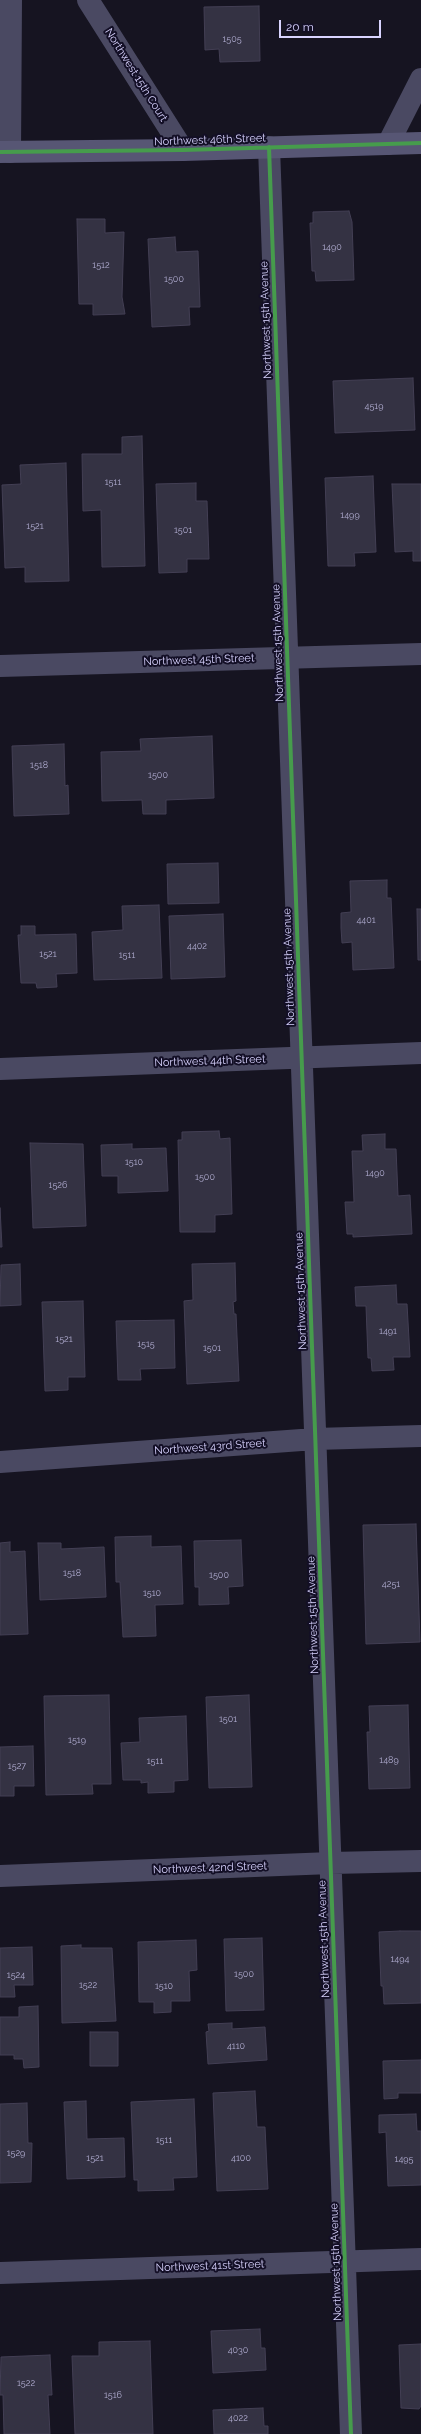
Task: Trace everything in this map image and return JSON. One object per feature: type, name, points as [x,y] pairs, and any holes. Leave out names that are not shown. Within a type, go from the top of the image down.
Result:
[{"type":"street","points":[[5,152],[12,0]]},
{"type":"street","name":"Northwest 15th Court","points":[[88,0],[183,150]]},
{"type":"street","points":[[388,144],[421,79]]},
{"type":"street","name":"Northwest 46th Street","points":[[5,152],[183,150],[421,143]]},
{"type":"street","name":"Northwest 15th Avenue","points":[[269,147],[351,2434]]},
{"type":"street","name":"Northwest 45th Street","points":[[0,666],[421,654]]},
{"type":"street","name":"Northwest 44th Street","points":[[0,1069],[421,1053]]},
{"type":"street","name":"Northwest 43rd Street","points":[[0,1462],[315,1439],[421,1436]]},
{"type":"street","name":"Northwest 42nd Street","points":[[0,1876],[331,1863],[421,1861]]},
{"type":"street","name":"Northwest 41st Street","points":[[0,2273],[421,2259]]},
{"type":"building","points":[[259,6],[260,61],[220,62],[219,49],[205,50],[204,7]]},
{"type":"building","points":[[349,211],[352,222],[354,280],[316,281],[315,271],[312,271],[310,223],[313,223],[313,212]]},
{"type":"building","points":[[77,219],[105,219],[105,233],[124,232],[122,297],[125,314],[93,315],[93,304],[79,304]]},
{"type":"building","points":[[175,237],[176,252],[198,251],[200,307],[189,307],[190,325],[152,327],[148,239]]},
{"type":"building","points":[[413,378],[415,430],[335,433],[333,381]]},
{"type":"building","points":[[142,436],[145,566],[102,567],[101,510],[83,511],[82,454],[122,454],[122,437]]},
{"type":"building","points":[[66,463],[69,581],[25,582],[25,567],[5,568],[2,485],[21,484],[20,465]]},
{"type":"building","points":[[373,476],[376,552],[354,553],[355,566],[328,566],[325,478]]},
{"type":"building","points":[[196,483],[196,501],[207,501],[209,559],[187,559],[187,572],[159,573],[156,484]]},
{"type":"building","points":[[392,484],[421,484],[421,561],[413,561],[413,551],[395,552]]},
{"type":"building","points":[[212,736],[214,798],[166,800],[166,814],[143,814],[142,800],[102,801],[101,752],[141,751],[140,739]]},
{"type":"building","points":[[64,744],[65,786],[68,785],[69,814],[14,816],[12,746]]},
{"type":"building","points":[[218,863],[219,903],[168,904],[167,864]]},
{"type":"building","points":[[387,880],[387,898],[391,898],[394,968],[353,970],[352,942],[342,943],[341,928],[341,913],[351,912],[350,881]]},
{"type":"building","points":[[159,905],[162,978],[94,980],[92,932],[123,930],[122,906]]},
{"type":"building","points":[[417,909],[421,909],[421,960],[418,960]]},
{"type":"building","points":[[223,914],[225,977],[171,979],[169,916]]},
{"type":"building","points":[[21,926],[35,926],[35,935],[76,934],[77,973],[56,974],[57,987],[37,988],[36,983],[21,983],[18,935],[21,935]]},
{"type":"building","points":[[219,1131],[220,1139],[230,1138],[232,1214],[215,1215],[215,1232],[180,1232],[178,1140],[182,1140],[182,1132]]},
{"type":"building","points":[[385,1134],[385,1149],[396,1149],[398,1196],[410,1195],[412,1234],[353,1237],[353,1234],[347,1234],[345,1202],[354,1202],[352,1151],[363,1151],[362,1135]]},
{"type":"building","points":[[30,1143],[83,1144],[86,1226],[33,1228]]},
{"type":"building","points":[[132,1144],[132,1149],[166,1148],[168,1191],[118,1193],[118,1176],[102,1176],[101,1145]]},
{"type":"building","points":[[0,1208],[2,1247],[0,1247]]},
{"type":"building","points":[[235,1263],[236,1301],[233,1302],[234,1314],[236,1314],[239,1381],[187,1384],[184,1301],[193,1300],[192,1264]]},
{"type":"building","points":[[20,1264],[21,1305],[0,1306],[1,1265]]},
{"type":"building","points":[[396,1285],[397,1304],[407,1304],[410,1357],[393,1357],[394,1370],[372,1371],[371,1358],[368,1358],[366,1306],[356,1306],[355,1287]]},
{"type":"building","points":[[83,1301],[85,1377],[68,1377],[68,1390],[45,1391],[42,1302]]},
{"type":"building","points":[[174,1320],[175,1368],[140,1369],[141,1380],[118,1380],[116,1321]]},
{"type":"building","points":[[416,1524],[420,1642],[366,1644],[363,1525]]},
{"type":"building","points":[[151,1536],[151,1547],[181,1546],[183,1604],[155,1605],[156,1636],[123,1637],[120,1582],[116,1582],[115,1537]]},
{"type":"building","points":[[241,1540],[243,1586],[228,1587],[229,1604],[199,1605],[199,1587],[195,1587],[194,1541]]},
{"type":"building","points":[[10,1542],[10,1552],[25,1551],[28,1634],[0,1635],[0,1543]]},
{"type":"building","points":[[38,1543],[61,1543],[61,1549],[104,1547],[106,1597],[40,1600]]},
{"type":"building","points":[[109,1695],[111,1784],[92,1784],[93,1794],[46,1795],[44,1696]]},
{"type":"building","points":[[249,1695],[252,1787],[209,1788],[206,1697]]},
{"type":"building","points":[[408,1705],[410,1788],[369,1789],[367,1732],[370,1732],[369,1706]]},
{"type":"building","points":[[186,1716],[188,1780],[174,1781],[174,1792],[148,1793],[148,1782],[141,1783],[141,1780],[123,1780],[121,1743],[140,1742],[139,1718]]},
{"type":"building","points":[[33,1746],[34,1786],[14,1786],[14,1796],[0,1796],[0,1747]]},
{"type":"building","points":[[421,1931],[421,2003],[384,2004],[383,1986],[381,1986],[379,1932]]},
{"type":"building","points":[[262,1938],[264,2010],[226,2011],[224,1939]]},
{"type":"building","points":[[196,1940],[197,1970],[189,1971],[190,2001],[171,2001],[171,2012],[154,2013],[154,2002],[139,2002],[138,1942]]},
{"type":"building","points":[[81,1945],[81,1948],[112,1948],[116,2021],[62,2023],[61,1946]]},
{"type":"building","points":[[32,1947],[33,1985],[14,1985],[15,1997],[0,1997],[0,1948]]},
{"type":"building","points":[[38,2006],[39,2067],[24,2068],[23,2059],[14,2059],[14,2055],[0,2055],[0,2017],[19,2017],[19,2007]]},
{"type":"building","points":[[232,2023],[232,2029],[265,2027],[267,2060],[208,2064],[206,2032],[209,2031],[208,2024]]},
{"type":"building","points":[[90,2032],[118,2032],[118,2066],[90,2066]]},
{"type":"building","points":[[421,2060],[421,2093],[398,2093],[398,2098],[384,2099],[383,2061]]},
{"type":"building","points":[[255,2091],[257,2127],[265,2127],[268,2189],[217,2191],[213,2093]]},
{"type":"building","points":[[194,2099],[197,2177],[173,2178],[174,2190],[138,2191],[138,2180],[134,2180],[131,2102]]},
{"type":"building","points":[[86,2101],[87,2139],[124,2138],[125,2177],[67,2179],[64,2102]]},
{"type":"building","points":[[27,2103],[28,2143],[32,2143],[31,2182],[0,2183],[0,2104]]},
{"type":"building","points":[[416,2114],[417,2131],[421,2131],[421,2185],[388,2186],[386,2132],[379,2133],[379,2115]]},
{"type":"building","points":[[260,2329],[261,2348],[265,2348],[266,2370],[213,2373],[211,2331]]},
{"type":"building","points":[[150,2341],[153,2434],[75,2434],[72,2356],[99,2356],[99,2342]]},
{"type":"building","points":[[421,2344],[421,2406],[419,2409],[401,2408],[399,2345]]},
{"type":"building","points":[[50,2355],[52,2395],[48,2395],[50,2434],[4,2434],[3,2395],[0,2395],[1,2357]]},
{"type":"building","points":[[263,2408],[264,2426],[268,2426],[268,2434],[214,2434],[213,2410]]},
{"type":"cycle path","points":[[0,152],[183,150],[421,143]]},
{"type":"cycle path","points":[[269,147],[351,2434]]}]
